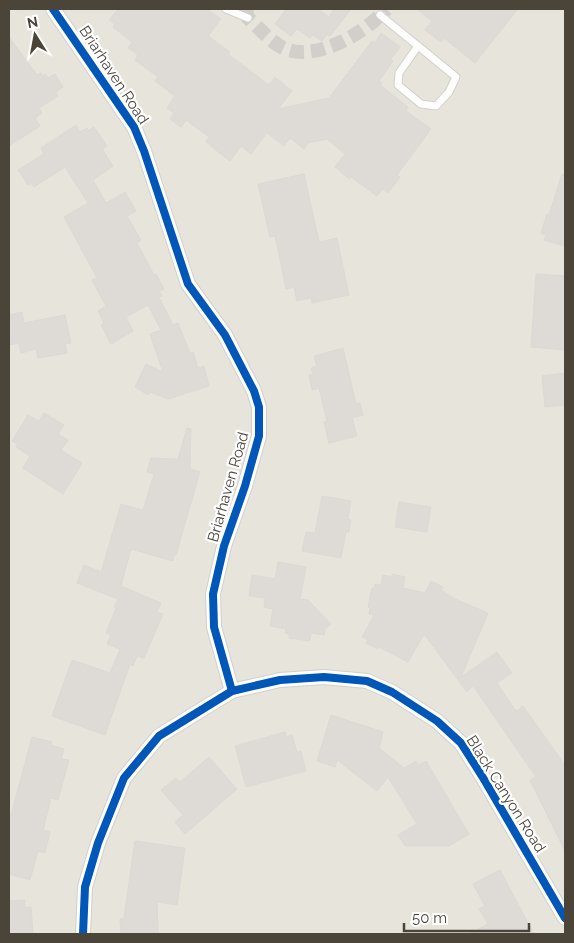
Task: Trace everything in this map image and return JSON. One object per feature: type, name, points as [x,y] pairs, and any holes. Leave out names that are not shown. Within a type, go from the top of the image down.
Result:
[{"type":"street","name":"Briarhaven Road","points":[[53,9],[134,127],[144,151],[188,284],[225,335],[254,391],[259,407],[259,436],[245,486],[224,546],[213,594],[214,627],[232,691]]},
{"type":"street","name":"Black Canyon Road","points":[[232,691],[280,680],[324,677],[367,680],[392,692],[437,721],[461,743],[565,918]]},
{"type":"street","points":[[83,934],[85,887],[98,843],[124,778],[159,736],[232,691]]},
{"type":"lane","points":[[226,9],[248,18]]},
{"type":"lane","points":[[380,15],[418,46],[456,77],[449,92],[436,106],[421,104],[398,85],[398,73],[418,46]]},
{"type":"shaded area","points":[[9,9],[565,9],[565,934],[9,934]]},
{"type":"building","points":[[118,9],[206,9],[221,19],[208,36],[230,52],[228,54],[269,85],[275,77],[292,91],[278,109],[329,98],[372,41],[375,43],[381,33],[400,47],[379,81],[382,83],[380,85],[408,107],[406,111],[431,129],[397,175],[400,177],[388,193],[383,189],[377,196],[351,177],[349,179],[335,167],[345,154],[327,139],[308,143],[304,149],[290,138],[284,146],[267,133],[251,154],[241,146],[230,161],[206,142],[209,137],[186,120],[181,127],[170,119],[174,113],[167,108],[175,96],[155,81],[158,77],[135,60],[138,55],[128,48],[132,42],[113,27],[115,24],[109,20]]},
{"type":"building","points":[[286,9],[318,9],[329,17],[334,9],[351,9],[330,36],[327,34],[322,41],[313,35],[310,38],[297,29],[291,36],[275,24]]},
{"type":"building","points":[[417,9],[518,9],[475,63],[444,38],[441,42],[425,30],[432,21]]},
{"type":"building","points":[[9,37],[37,75],[41,73],[43,76],[45,74],[48,78],[55,74],[63,87],[56,92],[58,96],[39,108],[42,113],[35,118],[40,126],[9,146]]},
{"type":"building","points":[[76,125],[80,132],[94,127],[107,146],[102,149],[113,166],[93,180],[106,203],[125,192],[136,211],[127,216],[141,240],[137,243],[154,275],[156,274],[164,289],[159,291],[162,296],[159,297],[173,325],[178,323],[190,353],[193,352],[198,368],[204,366],[209,386],[168,399],[150,392],[148,395],[135,387],[146,364],[163,372],[150,334],[161,330],[148,305],[126,317],[133,331],[111,344],[101,325],[104,323],[98,311],[106,306],[92,280],[97,278],[64,217],[88,203],[65,167],[34,187],[31,183],[28,185],[18,170],[44,154],[41,148]]},
{"type":"building","points":[[304,174],[319,242],[337,238],[349,295],[312,303],[311,298],[297,301],[294,287],[286,289],[275,236],[270,237],[258,184]]},
{"type":"building","points":[[562,174],[565,175],[565,246],[544,240],[546,235],[541,233],[547,214],[549,215]]},
{"type":"building","points":[[536,274],[565,276],[565,350],[531,347]]},
{"type":"building","points":[[22,312],[24,323],[65,315],[71,343],[65,344],[67,353],[38,358],[36,349],[21,353],[19,343],[9,345],[9,315]]},
{"type":"building","points":[[343,348],[356,404],[360,403],[363,415],[352,418],[357,436],[329,443],[324,422],[327,421],[319,388],[312,390],[309,375],[313,374],[311,368],[317,366],[314,356]]},
{"type":"building","points":[[565,373],[565,405],[545,407],[542,376]]},
{"type":"building","points":[[44,413],[64,425],[58,434],[68,440],[61,450],[82,463],[63,494],[23,468],[30,456],[16,447],[18,444],[12,441],[28,415],[39,421]]},
{"type":"building","points":[[187,428],[191,429],[190,469],[200,472],[176,555],[174,555],[173,561],[131,549],[121,586],[161,603],[157,612],[163,614],[144,658],[137,656],[133,666],[130,664],[105,735],[52,716],[72,660],[110,673],[120,649],[107,644],[111,635],[106,633],[118,599],[77,583],[84,565],[101,572],[121,504],[143,510],[154,474],[147,472],[151,458],[178,459]]},
{"type":"building","points":[[322,496],[351,501],[348,519],[351,520],[349,532],[346,532],[341,558],[302,551],[306,532],[315,533]]},
{"type":"building","points":[[399,502],[431,507],[427,532],[395,527]]},
{"type":"building","points":[[278,562],[306,567],[300,599],[308,600],[331,624],[325,629],[324,635],[311,633],[310,641],[289,638],[289,634],[285,633],[286,629],[270,626],[273,609],[264,607],[265,598],[249,596],[252,575],[275,579]]},
{"type":"building","points":[[392,574],[405,577],[403,588],[425,593],[431,581],[443,587],[441,590],[455,599],[488,613],[461,677],[497,652],[512,673],[497,683],[516,711],[523,706],[565,765],[565,851],[530,780],[536,777],[473,686],[467,692],[424,634],[408,662],[379,647],[378,649],[366,643],[368,640],[362,637],[374,615],[369,614],[370,608],[368,607],[372,588],[374,589],[375,584],[381,585],[383,575],[392,577]]},
{"type":"building","points":[[331,715],[383,732],[379,748],[404,768],[416,761],[418,765],[426,761],[469,834],[449,846],[405,846],[398,835],[417,824],[388,777],[377,791],[337,760],[335,767],[317,761]]},
{"type":"building","points":[[285,732],[286,737],[292,735],[297,752],[301,751],[306,771],[246,787],[235,746]]},
{"type":"building","points":[[32,737],[52,742],[51,745],[64,749],[61,759],[69,760],[58,800],[51,798],[43,830],[50,832],[45,853],[38,851],[30,880],[9,874],[9,814],[11,815]]},
{"type":"building","points":[[209,757],[237,789],[185,834],[175,822],[183,815],[161,790],[176,778],[180,782]]},
{"type":"building","points":[[135,841],[185,848],[177,905],[157,902],[158,934],[121,934],[120,919],[124,918]]},
{"type":"building","points":[[500,870],[534,934],[469,934],[488,924],[479,909],[485,906],[473,884]]},
{"type":"building","points":[[25,900],[24,907],[31,907],[33,934],[9,934],[9,901]]},
{"type":"tunnel","points":[[246,9],[248,18],[269,38],[283,48],[296,52],[324,49],[339,43],[366,27],[386,9]]},
{"type":"cycle path","points":[[53,9],[134,127],[144,151],[188,284],[225,335],[254,391],[259,407],[259,436],[245,486],[224,546],[213,594],[214,627],[232,691]]},
{"type":"cycle path","points":[[83,934],[85,887],[98,843],[124,778],[159,736],[232,691],[280,680],[324,677],[367,681],[392,692],[437,721],[461,743],[565,918]]}]
